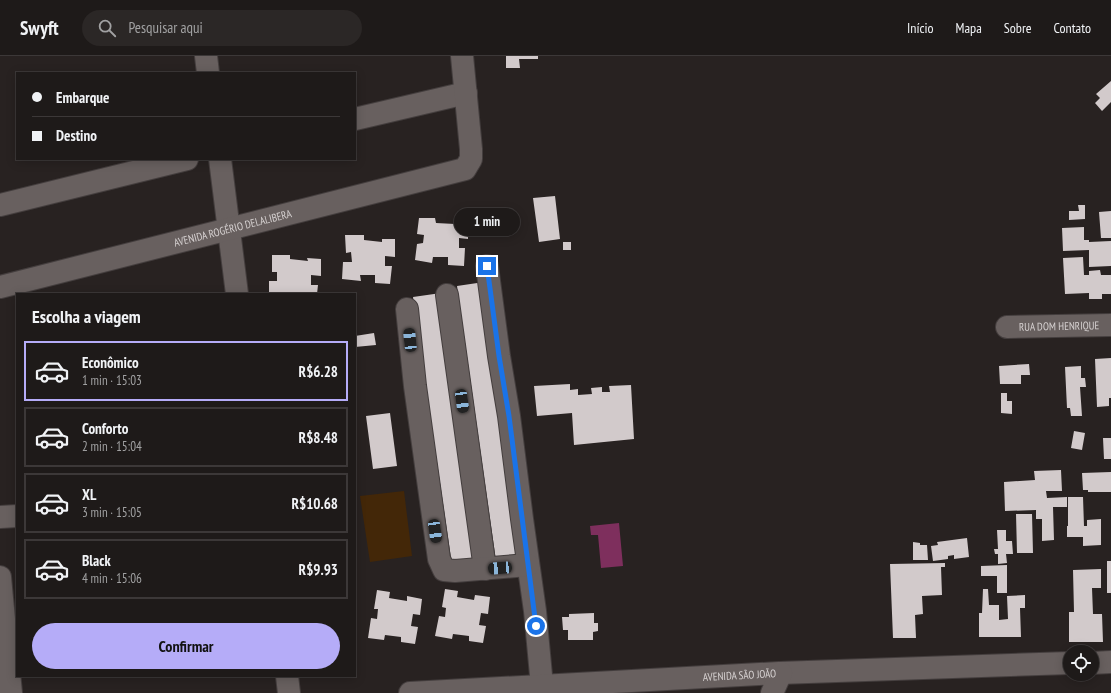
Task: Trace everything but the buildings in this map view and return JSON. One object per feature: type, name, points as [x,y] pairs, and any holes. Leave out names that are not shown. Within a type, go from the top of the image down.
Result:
[{"type":"street","points":[[206,56],[208,72]]},
{"type":"street","points":[[356,119],[466,93],[462,56]]},
{"type":"street","name":"AVENIDA ROGÉRIO DELALIBERA","points":[[0,287],[466,169],[470,159],[471,149],[466,93]]},
{"type":"street","points":[[0,205],[183,160]]},
{"type":"street","points":[[220,160],[237,293]]},
{"type":"street","points":[[487,266],[535,611],[542,686]]},
{"type":"street","points":[[447,294],[485,569]]},
{"type":"street","points":[[407,309],[415,386],[439,559],[444,570],[455,571],[528,566]]},
{"type":"street","name":"RUA DOM HENRIQUE","points":[[1007,327],[1111,325]]},
{"type":"street","points":[[0,517],[16,516]]},
{"type":"street","points":[[0,577],[11,693]]},
{"type":"street","points":[[1099,663],[1111,662]]},
{"type":"street","name":"AVENIDA SÃO JOÃO","points":[[410,693],[781,673],[1063,663]]},
{"type":"street","points":[[772,693],[781,673]]},
{"type":"street","points":[[287,677],[289,693]]},
{"type":"shaded area","points":[[404,491],[412,556],[370,562],[360,496]]},
{"type":"shaded area","points":[[619,523],[623,566],[601,568],[598,535],[591,535],[590,526]]},
{"type":"route","points":[[487,266],[509,416],[536,626]]}]
